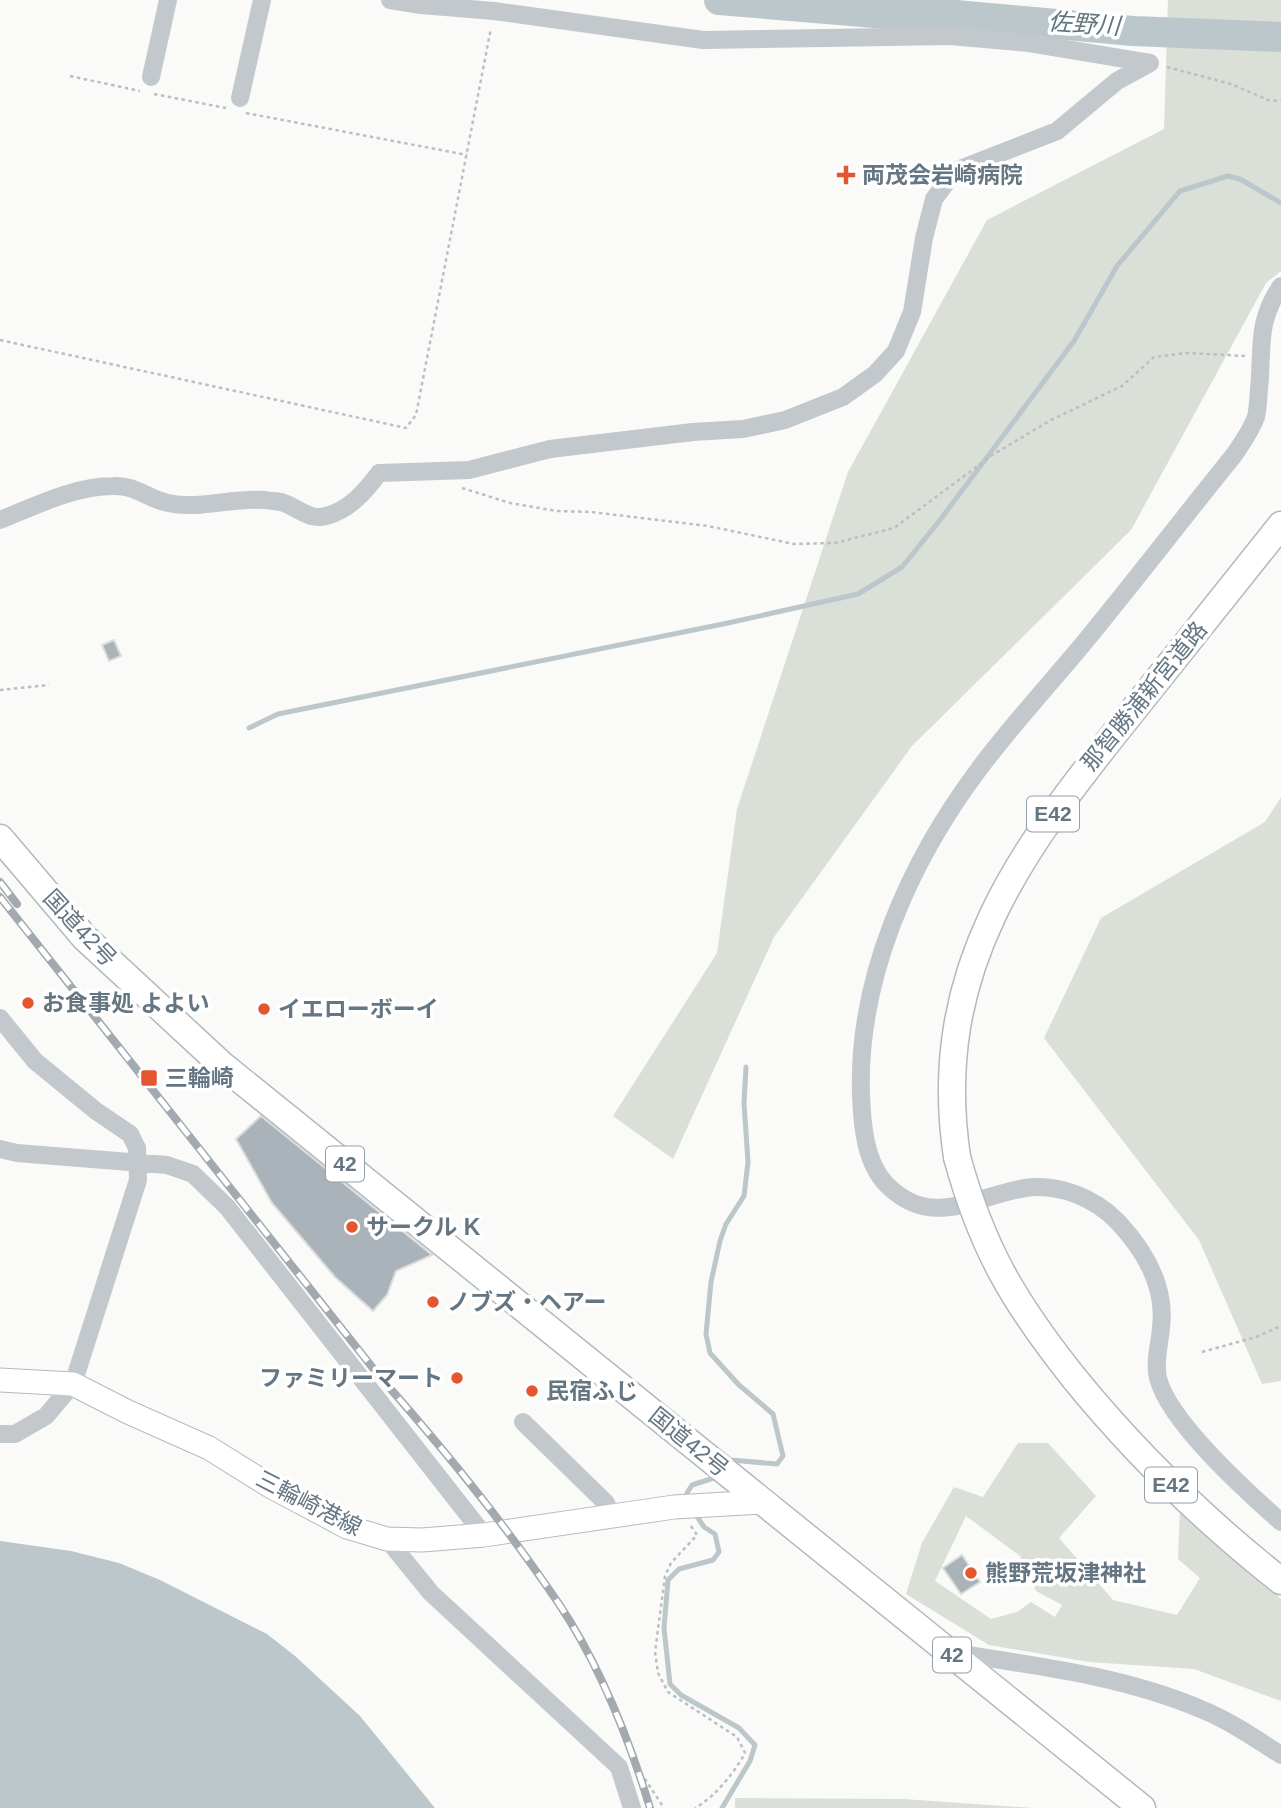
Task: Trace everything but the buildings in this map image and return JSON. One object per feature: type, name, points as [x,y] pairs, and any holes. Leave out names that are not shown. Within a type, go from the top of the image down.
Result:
[{"type":"highway","name":"那智勝浦新宮道路","points":[[1281,526],[1079,778],[1014,872],[995,910],[966,983],[958,1018],[950,1091],[957,1157],[967,1195],[1002,1277],[1035,1330],[1108,1420],[1174,1489],[1281,1581]]},
{"type":"highway","name":"国道42号","points":[[0,838],[85,938],[221,1064],[1142,1808]]},
{"type":"main road","name":"三輪崎港線","points":[[0,1380],[73,1384],[209,1448],[270,1486],[347,1527],[387,1539],[422,1540],[484,1535],[611,1516],[680,1516],[712,1504],[762,1502]]},
{"type":"street","points":[[151,77],[168,0]]},
{"type":"street","points":[[238,106],[262,0]]},
{"type":"street","points":[[390,0],[495,11],[703,40],[950,36],[1029,43],[1150,63]]},
{"type":"street","points":[[0,520],[73,493],[93,487],[111,486],[128,486],[165,503],[181,506],[261,500],[283,503],[311,516],[323,517],[347,508],[369,488],[379,473],[469,470],[550,449],[693,432],[743,429],[785,420],[843,397],[875,374],[896,351],[912,312],[924,237],[934,199],[955,171],[1057,131],[1117,81],[1150,63]]},
{"type":"street","points":[[1281,286],[1269,304],[1262,328],[1256,415],[1234,455],[979,769],[935,838],[893,921],[877,974],[863,1039],[861,1079],[865,1132],[873,1163],[879,1176],[901,1198],[919,1205],[947,1209],[1026,1188],[1049,1188],[1079,1195],[1098,1204],[1114,1219],[1143,1253],[1161,1296],[1162,1322],[1156,1358],[1158,1377],[1167,1400],[1183,1424],[1239,1483],[1281,1522]]},
{"type":"street","points":[[0,1018],[35,1061],[96,1111],[130,1134],[136,1148],[138,1180],[73,1384],[46,1416],[15,1434],[0,1434]]},
{"type":"street","points":[[0,1149],[17,1153],[167,1165],[193,1174],[227,1207],[484,1535]]},
{"type":"street","points":[[523,1422],[606,1503],[611,1516]]},
{"type":"street","points":[[387,1539],[431,1593],[619,1767],[632,1808]]},
{"type":"street","points":[[949,1653],[1115,1679],[1160,1693],[1221,1719],[1281,1755]]},
{"type":"path","points":[[0,340],[406,428],[416,415],[495,11]]},
{"type":"path","points":[[1150,63],[1231,84],[1268,100],[1281,101]]},
{"type":"path","points":[[70,76],[238,106],[467,155]]},
{"type":"path","points":[[440,470],[447,484],[510,503],[557,511],[591,512],[708,526],[794,544],[835,543],[894,528],[994,454],[1051,420],[1122,386],[1154,357],[1187,353],[1262,357]]},
{"type":"path","points":[[0,690],[49,685]]},
{"type":"path","points":[[1202,1352],[1256,1337],[1281,1326]]},
{"type":"path","points":[[680,1516],[693,1527],[697,1535],[671,1563],[665,1576],[655,1653],[658,1673],[668,1692],[737,1737],[745,1753],[730,1776],[695,1808]]},
{"type":"path","points":[[638,1767],[664,1808]]},
{"type":"shaded area","points":[[1168,0],[1281,0],[1281,271],[1266,283],[1131,530],[912,746],[774,937],[673,1159],[613,1116],[717,953],[737,809],[848,472],[987,220],[1164,129]]},
{"type":"shaded area","points":[[1281,797],[1281,1381],[1262,1384],[1199,1240],[1044,1038],[1101,918],[1265,822]]},
{"type":"shaded area","points":[[1018,1443],[1048,1443],[1096,1496],[1059,1538],[1113,1600],[1177,1615],[1200,1578],[1178,1559],[1180,1508],[1281,1599],[1281,1701],[1194,1669],[1089,1662],[989,1645],[906,1594],[922,1543],[954,1487],[983,1497]],"holes":[[[966,1516],[1020,1556],[1036,1591],[1062,1605],[1055,1617],[1031,1602],[1017,1612],[991,1619],[935,1581]]]},
{"type":"shaded area","points":[[0,1541],[71,1551],[119,1563],[160,1580],[267,1634],[360,1716],[435,1808],[0,1808]]},
{"type":"shaded area","points":[[735,1798],[903,1799],[1033,1808],[735,1808]]},
{"type":"waterway","name":"佐野川","points":[[719,0],[875,13],[956,15],[1133,31],[1281,37]]},
{"type":"waterway","points":[[249,728],[278,714],[858,594],[902,567],[940,520],[1074,341],[1117,266],[1180,191],[1228,176],[1240,179],[1281,203]]},
{"type":"waterway","points":[[728,1464],[731,1460],[777,1464],[783,1456],[773,1414],[739,1385],[710,1353],[706,1334],[711,1282],[720,1241],[726,1224],[744,1196],[748,1162],[744,1103],[746,1067]]},
{"type":"waterway","points":[[689,1500],[687,1493],[692,1485],[717,1477]]},
{"type":"waterway","points":[[694,1512],[704,1527],[715,1534],[719,1552],[713,1560],[679,1569],[668,1580],[664,1628],[670,1684],[681,1695],[739,1728],[755,1745],[750,1761],[722,1808]]},
{"type":"railway","points":[[0,882],[17,904]]},
{"type":"railway","points":[[0,897],[380,1377],[473,1488],[538,1574],[574,1627],[600,1677],[633,1755],[650,1808]]},
{"type":"place","name":"両茂会岩崎病院","points":[[846,175]]},
{"type":"place","name":"お食事処 よよい","points":[[28,1003]]},
{"type":"place","name":"イエローボーイ","points":[[264,1009]]},
{"type":"place","name":"三輪崎","points":[[149,1078]]},
{"type":"place","name":"サークル K","points":[[352,1227]]},
{"type":"place","name":"ノブズ・ヘアー","points":[[433,1302]]},
{"type":"place","name":"ファミリーマート","points":[[457,1378]]},
{"type":"place","name":"民宿ふじ","points":[[532,1391]]},
{"type":"place","name":"熊野荒坂津神社","points":[[971,1573]]}]
